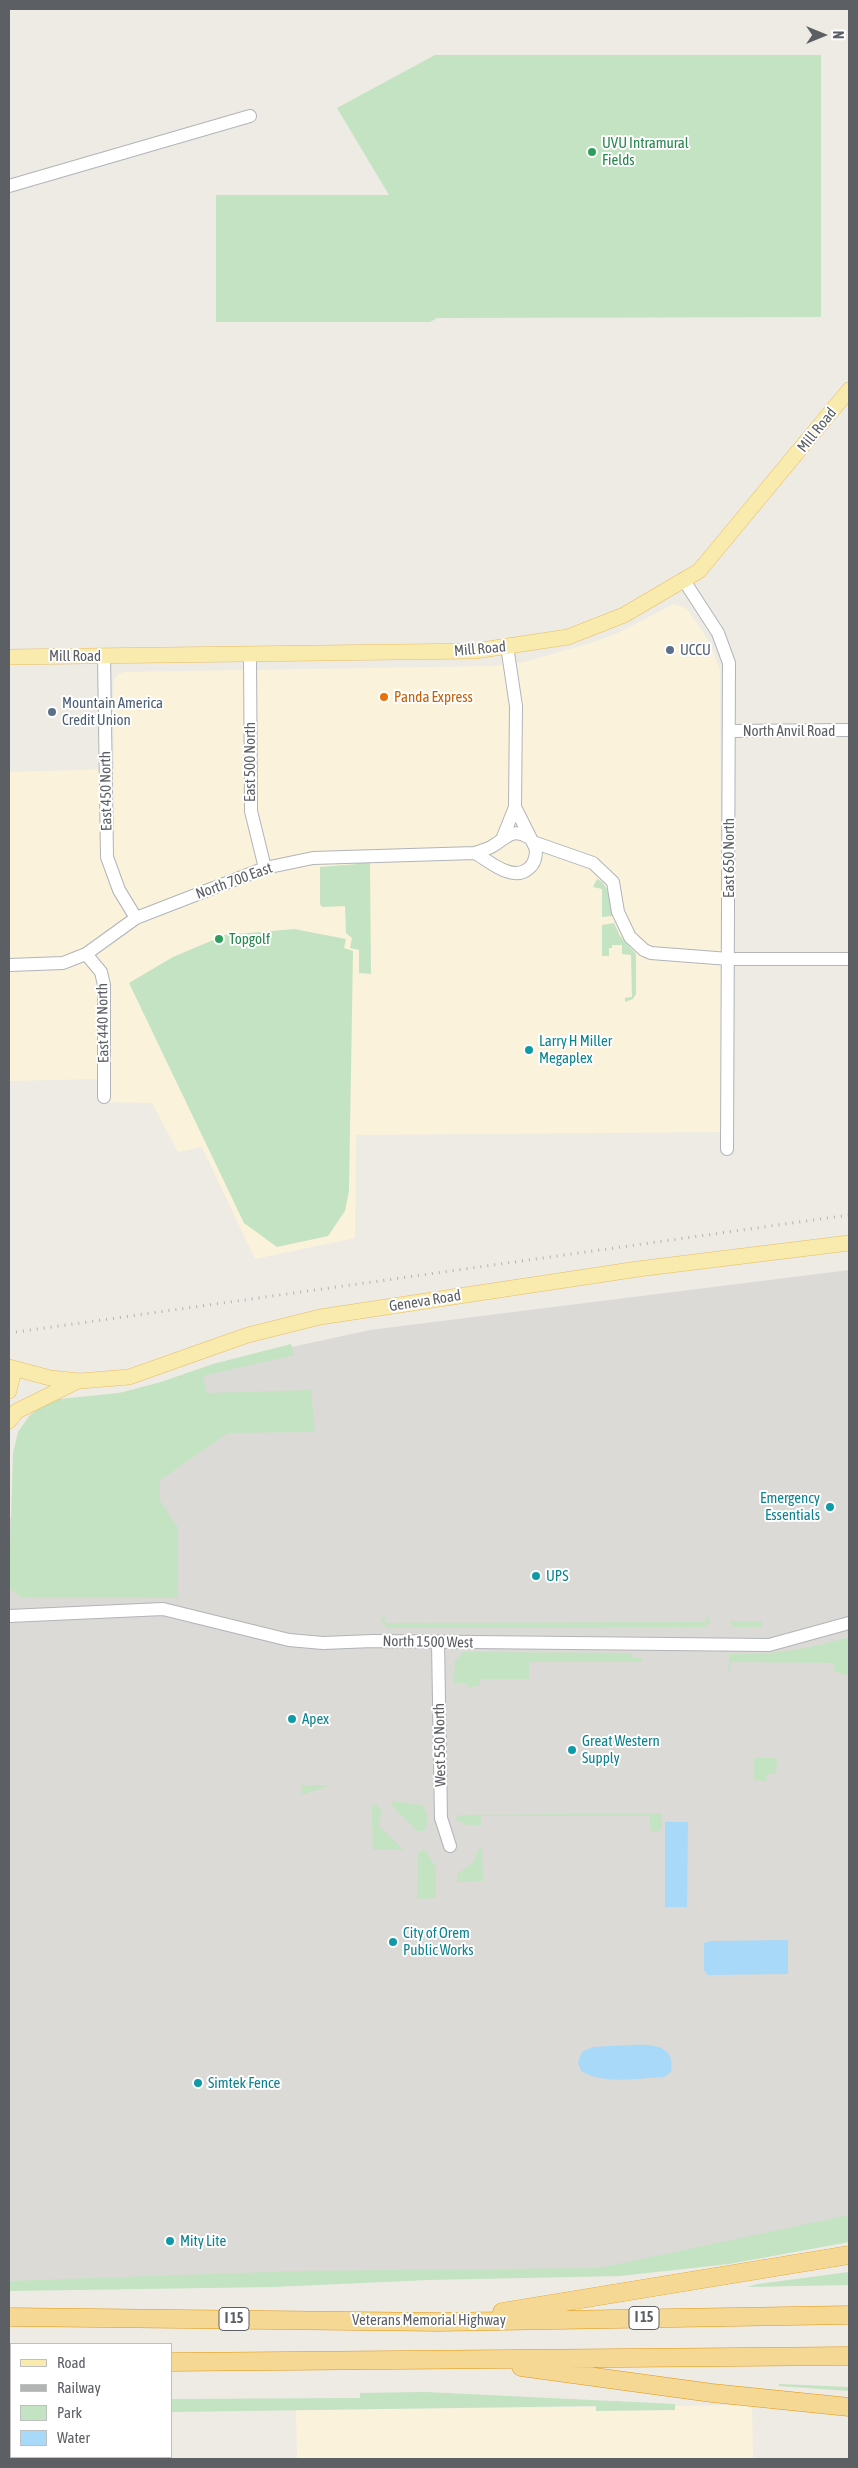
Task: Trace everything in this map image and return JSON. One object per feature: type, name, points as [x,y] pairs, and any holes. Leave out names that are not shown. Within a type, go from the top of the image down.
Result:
[{"type":"highway","points":[[440,2322],[849,2255]]},
{"type":"highway","name":"Veterans Memorial Highway","points":[[9,2316],[440,2322],[849,2315]]},
{"type":"highway","points":[[172,2362],[849,2356]]},
{"type":"highway","points":[[458,2358],[712,2393],[849,2407]]},
{"type":"main road","name":"Mill Road","points":[[9,657],[475,652],[568,637],[624,615],[699,571],[849,390]]},
{"type":"main road","name":"Geneva Road","points":[[12,1368],[50,1378],[80,1381],[129,1377],[248,1335],[320,1317],[638,1269],[849,1243]]},
{"type":"main road","points":[[9,1391],[12,1368]]},
{"type":"main road","points":[[9,1421],[17,1411],[80,1381]]},
{"type":"street","points":[[9,186],[250,116]]},
{"type":"street","name":"East 650 North","points":[[683,579],[718,633],[729,663],[727,1149]]},
{"type":"street","points":[[504,870],[496,860],[495,854],[514,807],[516,706],[507,646]]},
{"type":"street","name":"East 500 North","points":[[250,655],[251,811],[265,868]]},
{"type":"street","name":"East 450 North","points":[[104,656],[107,857],[118,890],[136,918]]},
{"type":"street","name":"North Anvil Road","points":[[730,731],[849,730]]},
{"type":"street","points":[[514,807],[531,839],[536,856],[530,868],[518,874],[504,870],[476,853],[515,832],[531,839],[554,848],[558,852],[593,862],[613,882],[620,920],[630,937],[644,950],[664,955],[729,959],[849,959]]},
{"type":"street","points":[[534,862],[558,852]]},
{"type":"street","name":"North 700 East","points":[[9,965],[63,963],[86,954],[136,918],[265,868],[313,858],[367,854],[476,853]]},
{"type":"street","name":"East 440 North","points":[[86,954],[101,972],[104,984],[104,1097]]},
{"type":"street","name":"North 1500 West","points":[[9,1616],[163,1609],[289,1640],[323,1643],[438,1642],[769,1645],[849,1623]]},
{"type":"street","name":"West 550 North","points":[[438,1642],[442,1818],[450,1846]]},
{"type":"shaded area","points":[[674,604],[687,609],[701,629],[712,648],[720,671],[722,1132],[356,1135],[355,1238],[255,1259],[202,1147],[178,1152],[152,1103],[98,1102],[97,1079],[9,1081],[9,772],[114,769],[113,683],[117,675],[124,672],[494,666],[524,662],[591,643],[618,633]]},
{"type":"shaded area","points":[[849,1270],[849,2220],[602,2275],[9,2281],[9,1515],[27,1549],[135,1391],[218,1363],[370,1330]]},
{"type":"shaded area","points":[[752,2405],[753,2459],[297,2459],[296,2410]]},
{"type":"green space","name":"UVU Intramural Fields","points":[[435,55],[821,55],[821,317],[437,318],[430,322],[216,322],[216,195],[389,195],[337,108]]},
{"type":"green space","points":[[358,861],[370,862],[371,974],[359,973],[359,950],[350,948],[352,938],[346,933],[345,906],[322,907],[320,904],[320,867],[357,864]]},
{"type":"green space","points":[[597,879],[601,881],[607,890],[612,916],[602,917],[602,889],[593,887]]},
{"type":"green space","points":[[614,923],[620,936],[636,954],[636,994],[633,999],[625,1002],[625,998],[632,997],[631,955],[622,954],[622,945],[612,945],[612,948],[609,948],[609,956],[602,956],[602,925]]},
{"type":"green space","name":"Topgolf","points":[[294,929],[346,939],[344,948],[353,951],[349,1191],[345,1211],[328,1236],[277,1247],[244,1223],[129,983],[173,957],[225,935]]},
{"type":"green space","points":[[291,1344],[294,1355],[203,1376],[207,1393],[311,1390],[315,1432],[228,1433],[160,1480],[160,1501],[178,1528],[178,1598],[20,1597],[9,1588],[13,1453],[18,1432],[30,1415],[50,1400],[119,1393],[161,1382],[213,1364]]},
{"type":"green space","points":[[707,1613],[710,1623],[704,1627],[387,1628],[381,1620],[384,1615],[386,1623],[706,1622]]},
{"type":"green space","points":[[729,1621],[762,1621],[762,1627],[734,1627]]},
{"type":"green space","points":[[849,1637],[849,1676],[834,1671],[833,1663],[731,1662],[730,1671],[728,1672],[730,1654],[790,1650]]},
{"type":"green space","points":[[463,1652],[632,1653],[632,1658],[642,1658],[642,1662],[529,1662],[529,1679],[480,1679],[480,1686],[468,1687],[466,1683],[454,1683],[455,1661]]},
{"type":"green space","points":[[754,1758],[777,1758],[776,1774],[767,1774],[767,1781],[754,1780]]},
{"type":"green space","points":[[301,1785],[332,1785],[301,1795]]},
{"type":"green space","points":[[392,1801],[422,1805],[426,1811],[427,1818],[427,1825],[424,1831],[417,1831],[391,1805]]},
{"type":"green space","points":[[376,1804],[382,1812],[378,1825],[404,1850],[373,1850],[372,1805]]},
{"type":"green space","points":[[662,1813],[662,1828],[657,1832],[651,1832],[649,1816],[481,1816],[481,1825],[466,1825],[457,1820],[456,1817],[461,1815]]},
{"type":"green space","points":[[482,1847],[483,1881],[457,1882],[457,1874],[473,1863],[478,1850]]},
{"type":"green space","points":[[425,1849],[436,1868],[436,1898],[417,1899],[418,1853]]},
{"type":"green space","points":[[849,2215],[849,2242],[729,2264],[620,2276],[427,2280],[274,2287],[9,2291],[9,2281],[295,2271],[599,2268]]},
{"type":"green space","points":[[849,2272],[849,2285],[747,2287],[758,2284]]},
{"type":"green space","points":[[779,2384],[849,2387],[849,2391],[779,2386]]},
{"type":"green space","points":[[425,2392],[675,2404],[675,2410],[596,2411],[596,2406],[172,2412],[172,2399],[360,2398],[360,2393]]},
{"type":"water","points":[[665,1822],[688,1822],[687,1907],[665,1907]]},
{"type":"water","points":[[788,1940],[788,1974],[708,1975],[704,1970],[704,1943],[711,1941]]},
{"type":"water","points":[[652,2045],[668,2053],[671,2061],[671,2072],[664,2077],[621,2080],[600,2078],[581,2071],[578,2062],[582,2052],[592,2047]]},
{"type":"railway","points":[[9,1333],[849,1215]]},
{"type":"place","name":"UVU Intramural Fields","points":[[592,152]]},
{"type":"place","name":"UCCU","points":[[670,650]]},
{"type":"place","name":"Panda Express","points":[[384,697]]},
{"type":"place","name":"Mountain America Credit Union","points":[[52,712]]},
{"type":"place","name":"Topgolf","points":[[219,939]]},
{"type":"place","name":"Larry H Miller Megaplex","points":[[529,1050]]},
{"type":"place","name":"Emergency Essentials","points":[[830,1507]]},
{"type":"place","name":"UPS","points":[[536,1576]]},
{"type":"place","name":"Apex","points":[[292,1719]]},
{"type":"place","name":"Great Western Supply","points":[[572,1750]]},
{"type":"place","name":"City of Orem Public Works","points":[[393,1942]]},
{"type":"place","name":"Simtek Fence","points":[[198,2083]]},
{"type":"place","name":"Mity Lite","points":[[170,2241]]}]
